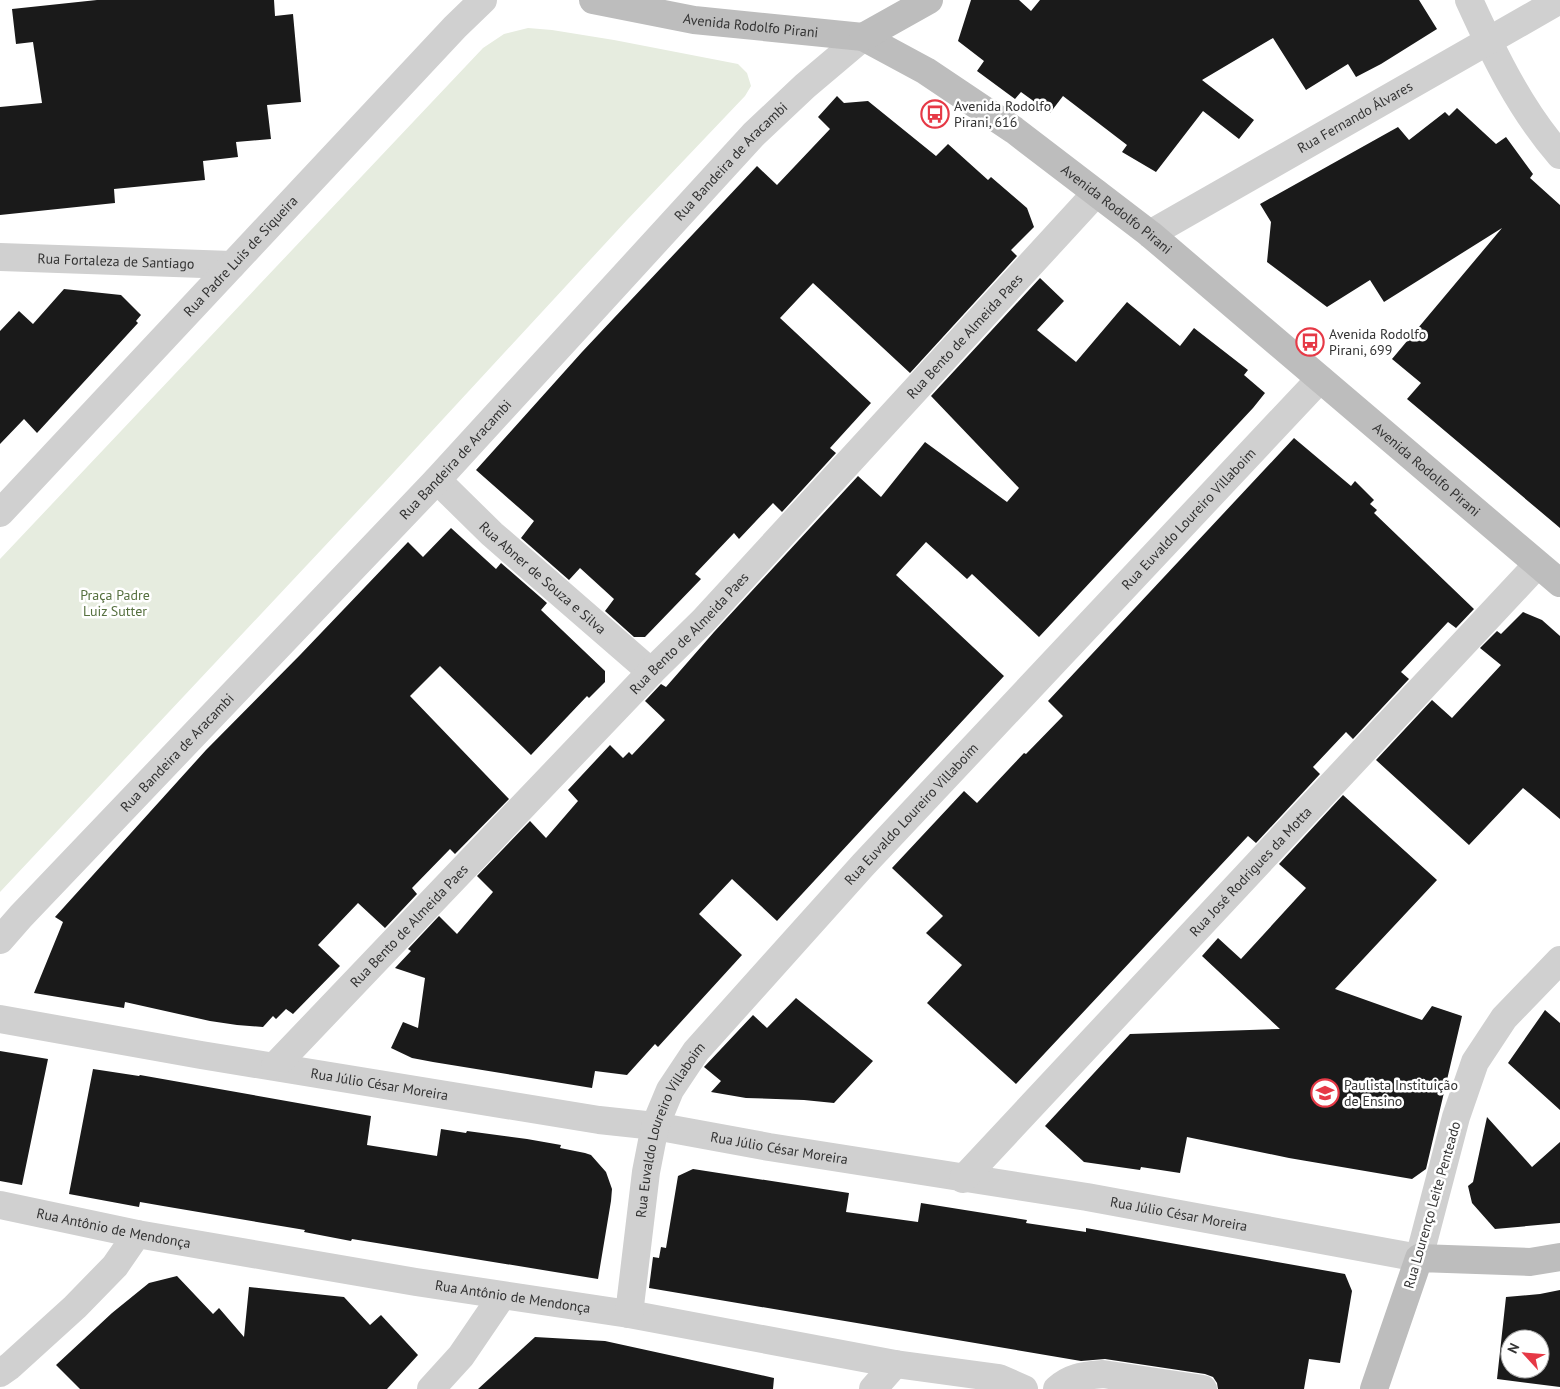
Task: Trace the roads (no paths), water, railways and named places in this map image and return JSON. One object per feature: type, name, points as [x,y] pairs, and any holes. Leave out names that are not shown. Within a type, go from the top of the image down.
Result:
[{"type":"main road","name":"Avenida Rodolfo Pirani","points":[[592,0],[694,20],[863,37],[926,71],[1014,130],[1150,234],[1560,583]]},
{"type":"main road","name":"Rua Bandeira de Aracambi","points":[[863,37],[928,0]]},
{"type":"main road","name":"Rua Júlio César Moreira","points":[[1419,1258],[1530,1262],[1560,1257]]},
{"type":"main road","name":"Rua Lourenço Leite Penteado","points":[[1374,1389],[1419,1258]]},
{"type":"street","name":"Rua Padre Luis de Siqueira","points":[[0,514],[455,27],[483,0]]},
{"type":"street","points":[[1469,0],[1511,86],[1542,134],[1560,155]]},
{"type":"street","name":"Rua Fernando Álvares","points":[[1150,234],[1560,0]]},
{"type":"street","name":"Rua Bandeira de Aracambi","points":[[0,940],[437,480],[754,134],[805,86],[863,37]]},
{"type":"street","name":"Rua Bento de Almeida Paes","points":[[274,1066],[651,672],[704,620],[1096,193]]},
{"type":"street","name":"Rua Fortaleza de Santiago","points":[[0,257],[232,265]]},
{"type":"street","name":"Rua Euvaldo Loureiro Villaboim","points":[[629,1314],[646,1172],[655,1126],[670,1090],[702,1044],[869,858],[1320,379]]},
{"type":"street","name":"Rua Abner de Souza e Silva","points":[[437,480],[492,534],[651,672]]},
{"type":"street","name":"Rua José Rodrigues da Motta","points":[[963,1179],[1537,565]]},
{"type":"street","name":"Rua Lourenço Leite Penteado","points":[[1419,1258],[1456,1117],[1475,1062],[1504,1018],[1560,960]]},
{"type":"street","name":"Rua Júlio César Moreira","points":[[0,1019],[599,1120],[655,1126],[769,1147],[1087,1198],[1419,1258]]},
{"type":"street","name":"Rua Antônio de Mendonça","points":[[0,1205],[137,1234],[502,1296],[629,1314],[895,1364],[999,1378],[1024,1389]]},
{"type":"street","points":[[0,1373],[75,1307],[115,1266],[137,1234]]},
{"type":"street","points":[[431,1389],[461,1356],[502,1296]]},
{"type":"street","points":[[873,1389],[895,1364]]},
{"type":"street","points":[[1057,1389],[1067,1380],[1103,1374],[1203,1389]]},
{"type":"place","name":"Avenida Rodolfo Pirani, 616","points":[[935,114]]},
{"type":"place","name":"Avenida Rodolfo Pirani, 699","points":[[1310,342]]},
{"type":"place","name":"Paulista Instituição de Ensino","points":[[1325,1093]]},
{"type":"park label","name":"Praça Padre Luiz Sutter","points":[[115,604]]}]
